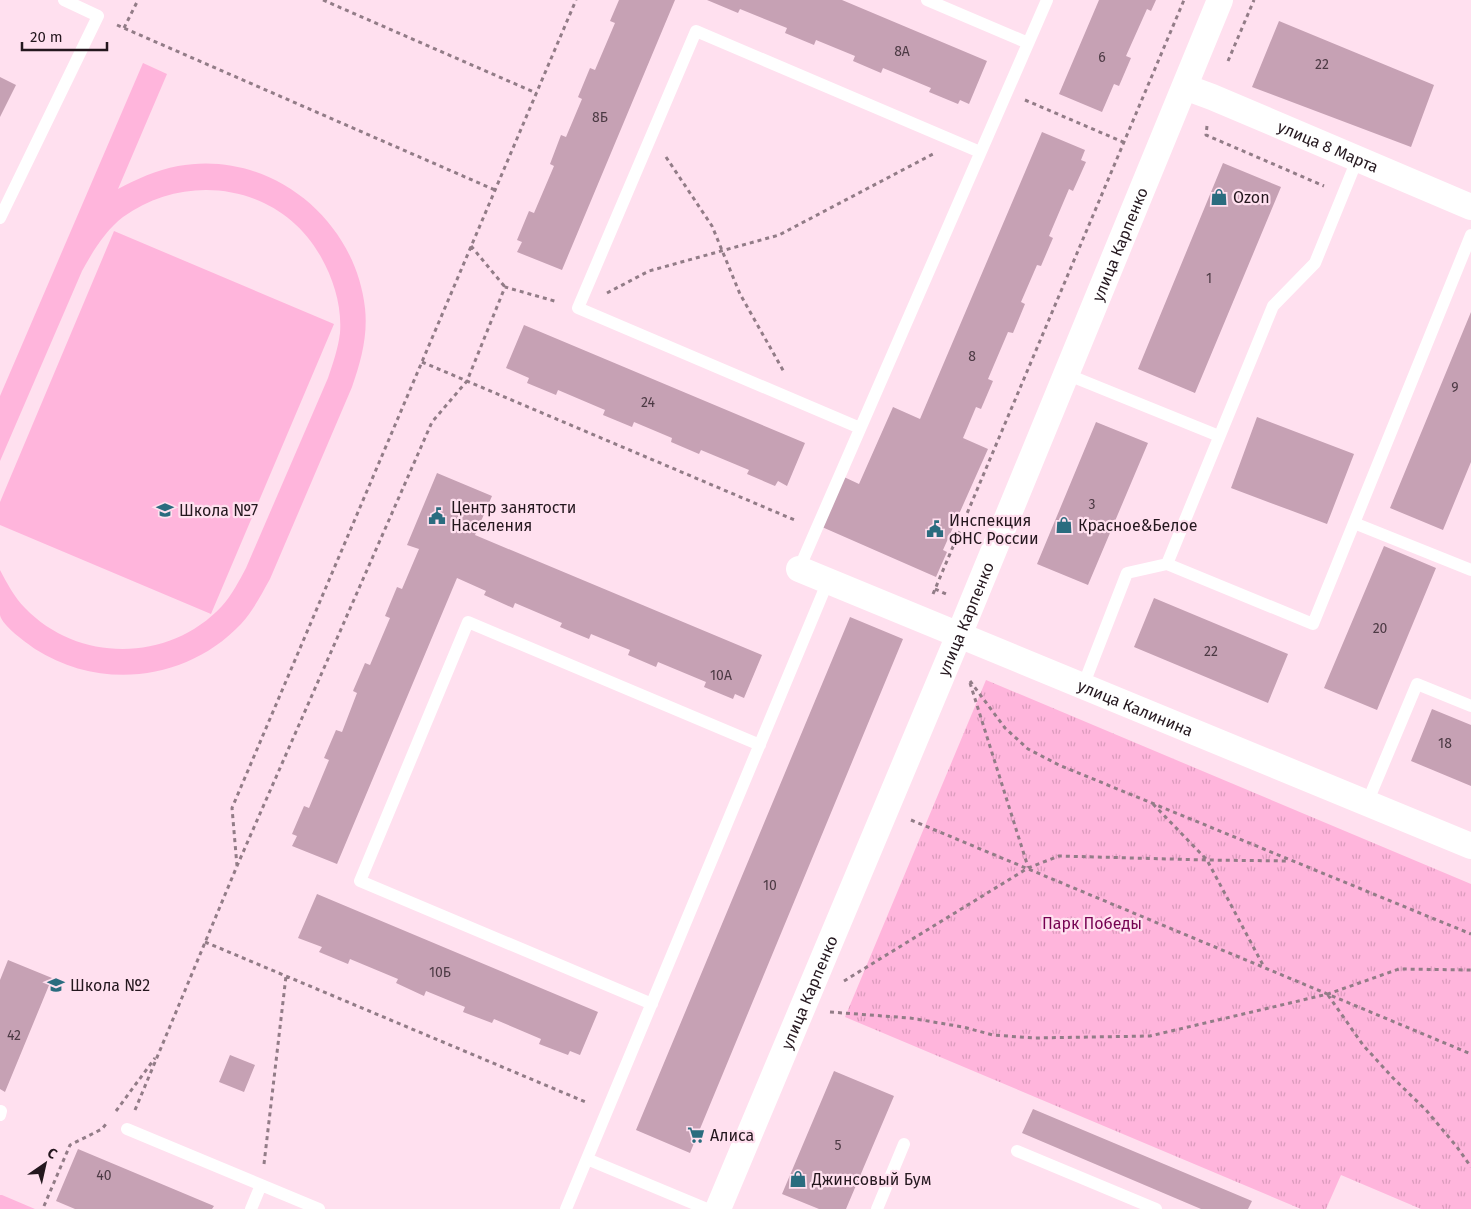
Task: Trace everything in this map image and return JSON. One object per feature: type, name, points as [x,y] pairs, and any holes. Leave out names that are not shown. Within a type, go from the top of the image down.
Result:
[{"type":"street","name":"улица Карпенко","points":[[718,1209],[959,635],[1220,0]]},
{"type":"street","name":"улица 8 Марта","points":[[1184,87],[1212,97],[1471,207]]},
{"type":"street","name":"улица Калинина","points":[[799,569],[1471,846]]},
{"type":"lane","points":[[0,218],[98,16],[64,0]]},
{"type":"lane","points":[[927,0],[1028,43]]},
{"type":"lane","points":[[799,569],[1047,0]]},
{"type":"lane","points":[[860,428],[578,308],[696,31],[980,152]]},
{"type":"lane","points":[[1166,564],[1273,306],[1315,263],[1357,160]]},
{"type":"lane","points":[[1083,686],[1127,573],[1166,564],[1313,624],[1471,234]]},
{"type":"lane","points":[[1066,374],[1219,436]]},
{"type":"lane","points":[[1354,523],[1471,570]]},
{"type":"lane","points":[[566,1209],[828,580]]},
{"type":"lane","points":[[652,1004],[360,881],[468,622],[760,745]]},
{"type":"lane","points":[[1367,803],[1417,684],[1471,706]]},
{"type":"lane","points":[[127,1129],[319,1209]]},
{"type":"lane","points":[[877,1209],[904,1144]]},
{"type":"lane","points":[[1017,1151],[1156,1209]]},
{"type":"lane","points":[[588,1159],[707,1209]]},
{"type":"lane","points":[[251,1209],[261,1185]]},
{"type":"path","points":[[124,28],[138,0]]},
{"type":"path","points":[[323,0],[536,93]]},
{"type":"path","points":[[237,866],[232,808],[576,0]]},
{"type":"path","points":[[922,619],[1184,0]]},
{"type":"path","points":[[1254,0],[1212,97],[1206,135],[1330,188]]},
{"type":"path","points":[[98,16],[495,190]]},
{"type":"path","points":[[1007,92],[1124,142]]},
{"type":"path","points":[[652,135],[712,226],[740,294],[802,404]]},
{"type":"path","points":[[471,246],[505,287],[578,308],[649,271],[779,235],[955,142]]},
{"type":"path","points":[[127,1129],[237,866],[432,422],[466,381],[505,287]]},
{"type":"path","points":[[422,362],[816,529]]},
{"type":"path","points":[[1028,868],[969,681],[1005,728],[1028,749],[1059,765],[1471,934]]},
{"type":"path","points":[[1151,803],[1207,860],[1264,968]]},
{"type":"path","points":[[910,820],[1471,1054]]},
{"type":"path","points":[[842,983],[1028,868],[1060,856],[1293,861]]},
{"type":"path","points":[[205,942],[607,1111]]},
{"type":"path","points":[[829,1012],[910,1018],[963,1027],[993,1035],[1034,1038],[1150,1036],[1328,994],[1399,969],[1471,970]]},
{"type":"path","points":[[261,1185],[286,976]]},
{"type":"path","points":[[1328,994],[1363,1045],[1426,1110],[1471,1167]]},
{"type":"path","points":[[113,1114],[159,1053]]},
{"type":"path","points":[[44,1206],[70,1145],[102,1129],[108,1122]]},
{"type":"green space","points":[[143,63],[167,74],[118,189],[162,170],[178,166],[212,164],[244,168],[275,180],[302,197],[325,219],[344,245],[358,275],[365,308],[366,328],[361,358],[352,387],[270,579],[257,603],[241,624],[219,643],[195,658],[169,668],[142,674],[115,675],[87,671],[61,662],[35,649],[10,629],[0,615],[0,570],[21,604],[47,626],[71,639],[97,647],[124,649],[150,646],[176,638],[200,625],[226,602],[246,568],[328,378],[340,333],[340,313],[333,284],[326,266],[304,233],[282,214],[258,200],[231,192],[204,190],[176,193],[149,202],[123,217],[100,242],[86,264],[0,461],[0,396]]},
{"type":"green space","points":[[114,231],[334,324],[211,614],[0,525],[0,502]]},
{"type":"green space","name":"Парк Победы","points":[[986,680],[1471,884],[1471,1209],[1421,1209],[1341,1175],[1326,1209],[1301,1209],[845,1017]]},
{"type":"green space","points":[[0,1195],[2,1195],[35,1209],[0,1209]]},
{"type":"building","points":[[619,0],[675,0],[562,270],[517,252],[522,242],[517,240],[529,211],[534,213],[554,166],[550,164],[561,135],[566,137],[582,99],[578,97],[590,68],[595,70],[615,23],[610,21]]},
{"type":"building","points":[[707,0],[842,0],[987,61],[969,104],[960,100],[958,104],[929,92],[931,88],[883,68],[881,73],[853,61],[855,56],[816,40],[814,45],[785,33],[787,28],[740,9],[738,13]]},
{"type":"building","points":[[1099,0],[1156,0],[1151,11],[1147,9],[1126,56],[1131,58],[1119,86],[1114,84],[1102,112],[1059,94]]},
{"type":"building","points":[[1279,21],[1434,85],[1411,147],[1252,87]]},
{"type":"building","points":[[0,77],[16,85],[0,117]]},
{"type":"building","points":[[1042,132],[1085,150],[1081,160],[1086,162],[1073,191],[1069,189],[1049,236],[1053,238],[1041,266],[1037,265],[1021,302],[1025,304],[1013,333],[1008,332],[988,379],[993,381],[981,409],[976,407],[963,438],[988,449],[943,550],[947,552],[936,577],[822,527],[844,477],[859,484],[893,407],[920,419]]},
{"type":"building","points":[[1223,163],[1281,187],[1195,393],[1138,369]]},
{"type":"building","points":[[1471,312],[1471,462],[1443,530],[1390,508]]},
{"type":"building","points":[[524,325],[805,443],[787,486],[778,481],[775,486],[747,474],[749,470],[701,450],[699,454],[671,442],[672,438],[634,422],[632,427],[603,415],[605,410],[558,390],[556,395],[527,383],[529,378],[506,368]]},
{"type":"building","points":[[1257,417],[1354,454],[1327,524],[1231,488]]},
{"type":"building","points":[[1096,422],[1148,443],[1088,585],[1037,564]]},
{"type":"building","points":[[437,473],[492,496],[475,535],[762,655],[744,698],[735,694],[733,699],[704,687],[706,682],[658,662],[656,667],[628,655],[630,650],[591,634],[589,639],[560,627],[562,623],[515,603],[513,608],[484,595],[486,591],[457,578],[337,864],[292,846],[297,836],[292,834],[304,806],[309,808],[329,760],[324,758],[336,730],[342,732],[357,693],[353,691],[365,663],[370,665],[390,618],[385,616],[397,587],[402,589],[419,549],[407,545]]},
{"type":"building","points":[[1384,546],[1436,568],[1377,710],[1324,688]]},
{"type":"building","points":[[1154,598],[1288,654],[1268,703],[1134,647]]},
{"type":"building","points":[[850,617],[903,639],[690,1153],[636,1130]]},
{"type":"building","points":[[1432,709],[1471,725],[1471,786],[1411,761]]},
{"type":"building","points":[[317,894],[598,1012],[580,1055],[570,1051],[568,1055],[539,1044],[541,1039],[494,1019],[492,1023],[463,1012],[465,1007],[426,991],[424,996],[396,983],[398,979],[350,959],[348,964],[319,952],[322,947],[298,938]]},
{"type":"building","points":[[8,960],[52,978],[5,1092],[0,1089],[0,980]]},
{"type":"building","points":[[230,1055],[255,1065],[244,1092],[219,1082]]},
{"type":"building","points":[[834,1071],[894,1096],[846,1209],[819,1209],[782,1194]]},
{"type":"building","points":[[1033,1109],[1252,1201],[1248,1209],[1201,1209],[1022,1133]]},
{"type":"building","points":[[78,1149],[214,1206],[212,1209],[75,1209],[56,1201]]},
{"type":"place","name":"Ozon","points":[[1219,197]]},
{"type":"place","name":"Школа №7","points":[[165,510]]},
{"type":"place","name":"Центр занятости Населения","points":[[437,516]]},
{"type":"place","name":"Красное&Белое","points":[[1064,525]]},
{"type":"place","name":"Инспекция ФНС России","points":[[935,529]]},
{"type":"place","name":"Школа №2","points":[[56,985]]},
{"type":"place","name":"Алиса","points":[[696,1135]]},
{"type":"place","name":"Джинсовый Бум","points":[[798,1179]]}]
